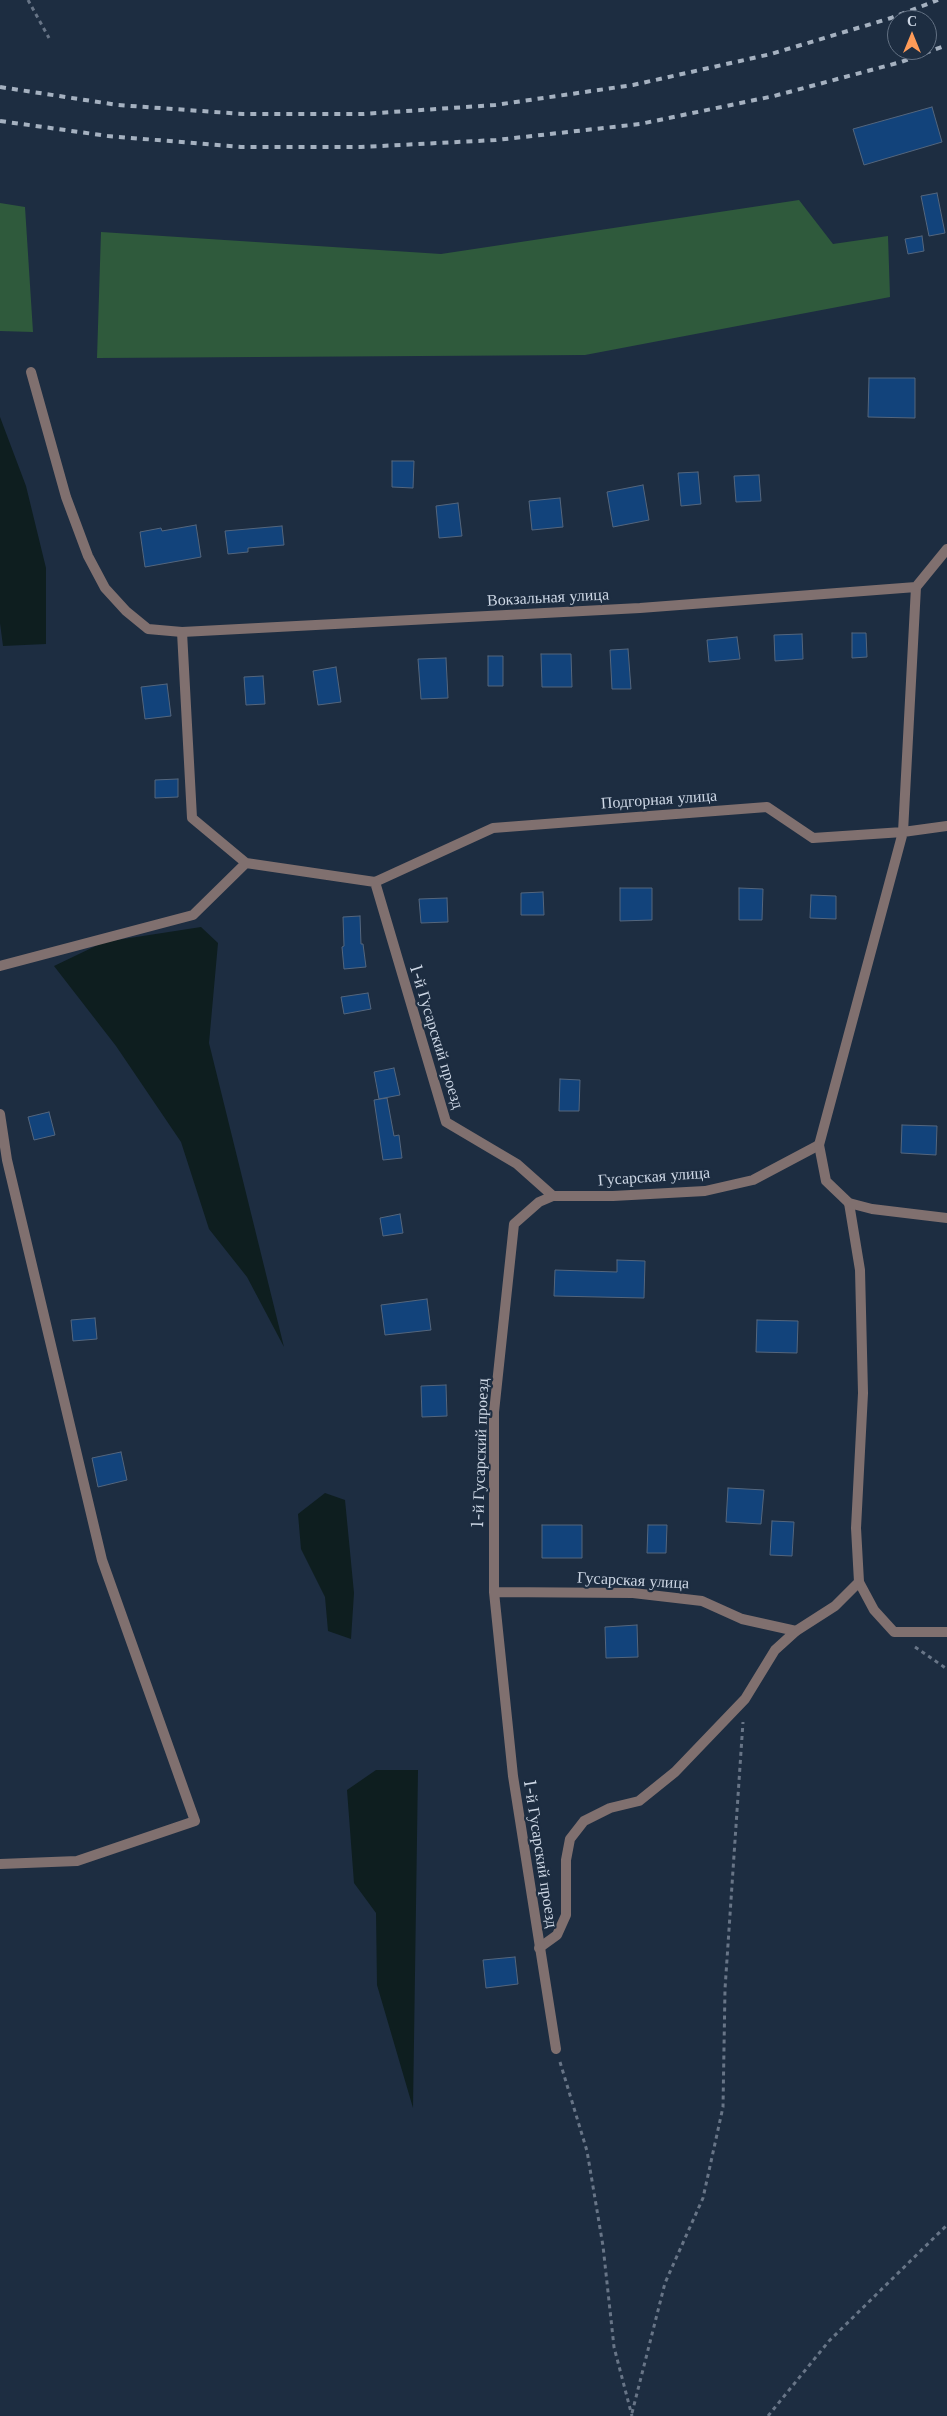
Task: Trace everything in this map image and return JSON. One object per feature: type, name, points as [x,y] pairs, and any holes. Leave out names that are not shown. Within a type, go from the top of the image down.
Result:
[{"type":"street","name":"Вокзальная улица","points":[[31,372],[66,497],[88,556],[104,588],[126,611],[148,629],[182,632],[630,608],[916,586]]},
{"type":"street","points":[[947,549],[916,586],[903,832],[819,1145],[826,1181],[849,1203],[872,1209],[947,1218]]},
{"type":"street","points":[[182,632],[192,818],[246,863],[375,882]]},
{"type":"street","name":"Подгорная улица","points":[[375,882],[493,828],[767,807],[813,838],[903,832],[947,826]]},
{"type":"street","points":[[0,966],[193,915],[246,863]]},
{"type":"street","name":"1-й Гусарский проезд","points":[[375,882],[446,1122],[517,1164],[554,1196],[539,1202],[514,1224],[494,1412],[494,1592],[513,1776],[556,2049]]},
{"type":"street","points":[[0,1114],[7,1160],[102,1560],[195,1821],[77,1861],[0,1864]]},
{"type":"street","name":"Гусарская улица","points":[[554,1196],[613,1196],[705,1191],[753,1180],[819,1145]]},
{"type":"street","points":[[849,1203],[860,1270],[863,1393],[856,1528],[859,1582],[874,1610],[894,1632],[947,1632]]},
{"type":"street","points":[[539,1948],[557,1935],[566,1915],[566,1860],[570,1839],[584,1821],[610,1808],[639,1800],[675,1772],[744,1699],[775,1650],[796,1631],[835,1606],[859,1582]]},
{"type":"street","name":"Гусарская улица","points":[[494,1592],[633,1593],[702,1600],[742,1619],[796,1631]]},
{"type":"path","points":[[28,0],[49,38]]},
{"type":"path","points":[[894,1632],[947,1669]]},
{"type":"path","points":[[632,2415],[665,2283],[703,2198],[724,2107],[725,1989],[744,1699]]},
{"type":"path","points":[[556,2049],[587,2151],[603,2246],[614,2347],[632,2415]]},
{"type":"path","points":[[768,2416],[829,2341],[947,2225]]},
{"type":"green space","points":[[799,200],[833,244],[888,236],[890,297],[585,355],[97,358],[101,232],[441,254]]},
{"type":"green space","points":[[0,203],[25,207],[33,332],[0,331]]},
{"type":"shaded area","points":[[0,417],[26,486],[46,568],[46,644],[3,646],[0,623]]},
{"type":"shaded area","points":[[201,927],[218,943],[209,1043],[284,1347],[247,1277],[209,1229],[181,1142],[116,1046],[54,966],[104,942]]},
{"type":"shaded area","points":[[325,1493],[345,1500],[354,1593],[351,1639],[328,1631],[325,1597],[301,1549],[298,1514]]},
{"type":"shaded area","points":[[376,1770],[418,1770],[413,2108],[377,1985],[376,1913],[354,1883],[347,1790]]},
{"type":"building","points":[[932,107],[942,142],[864,165],[853,129]]},
{"type":"building","points":[[937,193],[945,233],[929,236],[921,196]]},
{"type":"building","points":[[922,236],[924,251],[908,254],[905,239]]},
{"type":"building","points":[[869,378],[915,378],[915,418],[868,417]]},
{"type":"building","points":[[392,461],[414,461],[413,488],[392,487]]},
{"type":"building","points":[[698,472],[701,504],[681,506],[678,473]]},
{"type":"building","points":[[759,475],[761,501],[736,502],[734,476]]},
{"type":"building","points":[[643,485],[649,520],[613,527],[607,492]]},
{"type":"building","points":[[560,498],[563,527],[532,530],[529,501]]},
{"type":"building","points":[[458,503],[462,536],[439,538],[436,506]]},
{"type":"building","points":[[196,525],[201,557],[145,567],[140,532],[161,528],[162,531]]},
{"type":"building","points":[[282,526],[284,545],[248,548],[248,552],[228,554],[225,531]]},
{"type":"building","points":[[852,633],[866,633],[867,657],[852,658]]},
{"type":"building","points":[[802,634],[803,659],[775,661],[774,635]]},
{"type":"building","points":[[737,637],[740,659],[709,662],[707,640]]},
{"type":"building","points":[[628,649],[631,689],[612,689],[610,650]]},
{"type":"building","points":[[541,654],[571,654],[572,687],[542,687]]},
{"type":"building","points":[[488,656],[503,656],[503,686],[488,686]]},
{"type":"building","points":[[446,658],[448,698],[421,699],[418,659]]},
{"type":"building","points":[[336,667],[341,702],[318,705],[313,671]]},
{"type":"building","points":[[263,676],[265,704],[246,705],[244,677]]},
{"type":"building","points":[[167,684],[171,716],[145,719],[141,687]]},
{"type":"building","points":[[178,779],[178,797],[155,798],[155,780]]},
{"type":"building","points":[[620,888],[652,888],[652,920],[620,921]]},
{"type":"building","points":[[739,888],[763,889],[762,920],[739,920]]},
{"type":"building","points":[[543,892],[544,915],[521,915],[521,893]]},
{"type":"building","points":[[811,895],[836,896],[836,919],[810,918]]},
{"type":"building","points":[[447,898],[448,922],[421,923],[419,899]]},
{"type":"building","points":[[360,916],[361,944],[363,944],[366,967],[344,969],[342,947],[344,946],[343,917]]},
{"type":"building","points":[[368,993],[371,1009],[344,1014],[341,997]]},
{"type":"building","points":[[394,1068],[400,1095],[379,1099],[374,1072]]},
{"type":"building","points":[[560,1079],[580,1080],[579,1111],[559,1111]]},
{"type":"building","points":[[387,1098],[394,1136],[399,1135],[402,1158],[383,1160],[374,1100]]},
{"type":"building","points":[[49,1112],[55,1135],[34,1140],[28,1117]]},
{"type":"building","points":[[902,1125],[937,1126],[936,1155],[901,1153]]},
{"type":"building","points":[[400,1214],[403,1233],[383,1236],[380,1218]]},
{"type":"building","points":[[617,1260],[645,1261],[644,1298],[554,1296],[555,1270],[617,1272]]},
{"type":"building","points":[[427,1299],[431,1330],[385,1335],[381,1305]]},
{"type":"building","points":[[95,1318],[97,1339],[73,1341],[71,1320]]},
{"type":"building","points":[[757,1320],[798,1321],[797,1353],[756,1352]]},
{"type":"building","points":[[446,1385],[447,1416],[422,1417],[421,1386]]},
{"type":"building","points":[[121,1452],[127,1480],[98,1487],[92,1458]]},
{"type":"building","points":[[728,1488],[764,1490],[761,1524],[726,1522]]},
{"type":"building","points":[[772,1521],[794,1522],[792,1556],[770,1555]]},
{"type":"building","points":[[542,1525],[582,1525],[582,1558],[542,1558]]},
{"type":"building","points":[[648,1525],[667,1525],[666,1553],[647,1553]]},
{"type":"building","points":[[637,1625],[638,1657],[606,1658],[605,1627]]},
{"type":"building","points":[[515,1957],[518,1984],[486,1988],[483,1960]]},
{"type":"railway","points":[[0,87],[118,105],[243,114],[363,114],[495,105],[633,85],[771,54],[891,18],[938,0]]},
{"type":"railway","points":[[0,121],[108,136],[241,147],[361,147],[496,140],[640,124],[774,96],[901,62],[947,45]]}]
